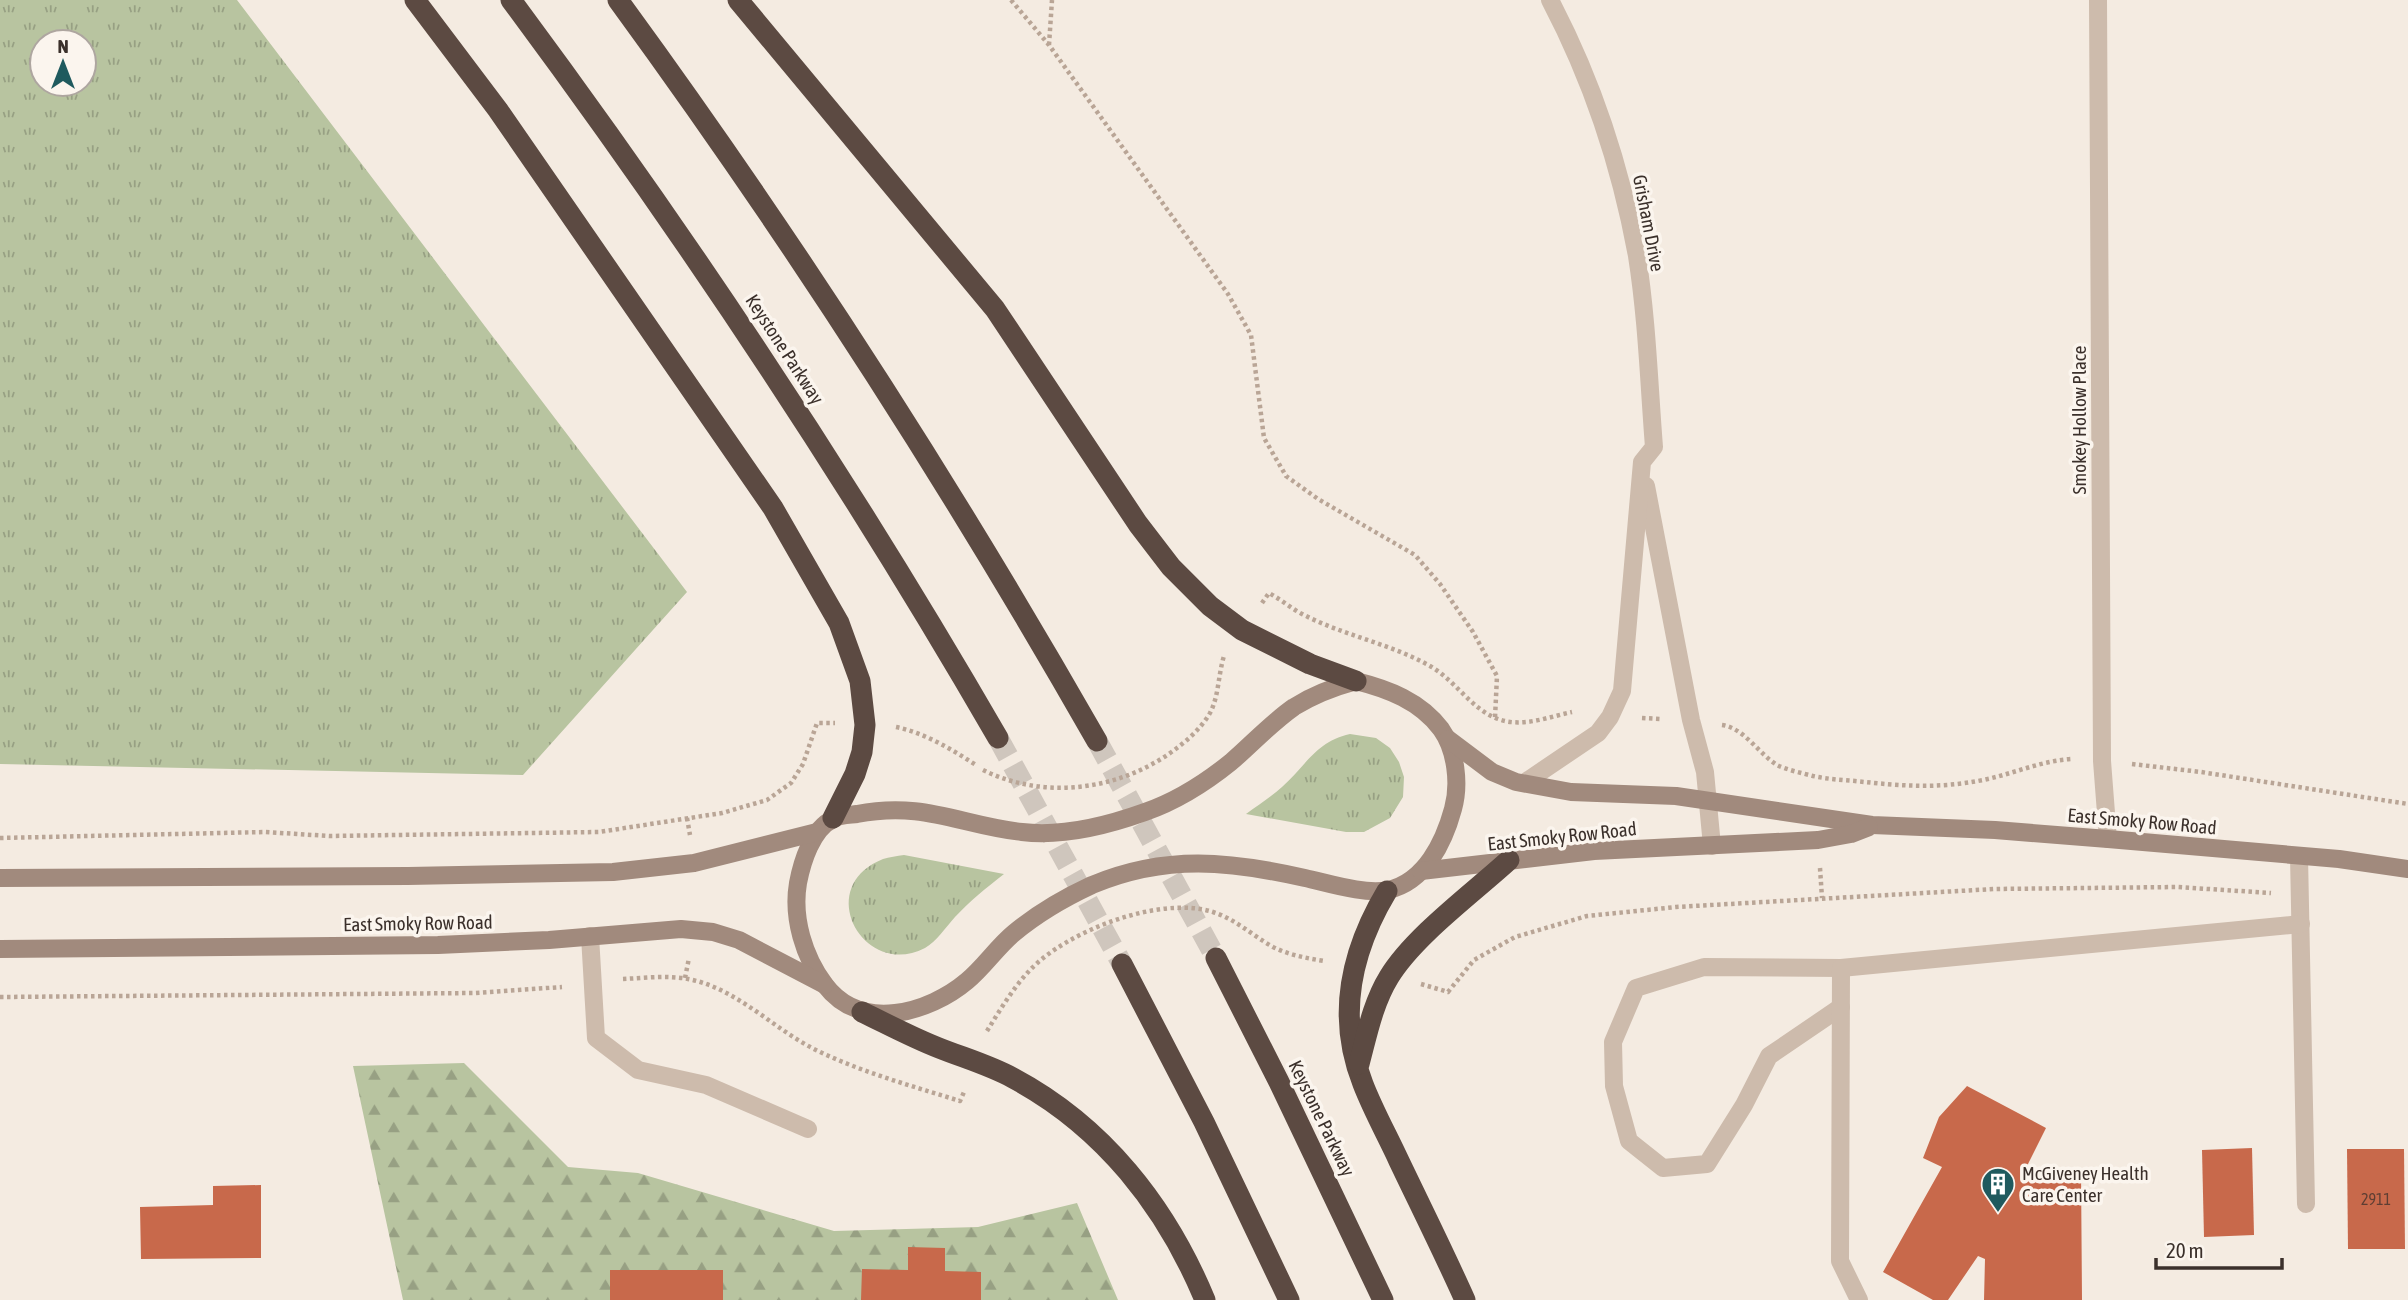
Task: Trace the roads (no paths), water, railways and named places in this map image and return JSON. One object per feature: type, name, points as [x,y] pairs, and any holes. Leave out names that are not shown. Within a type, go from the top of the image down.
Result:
[{"type":"highway","points":[[415,0],[498,110],[773,508],[839,623],[860,681],[865,725],[862,752],[855,774],[825,825]]},
{"type":"highway","name":"Keystone Parkway","points":[[511,0],[658,202],[750,336],[872,526],[998,738]]},
{"type":"highway","points":[[618,0],[771,215],[862,354],[945,483],[1097,741]]},
{"type":"highway","points":[[738,0],[995,309],[1138,524],[1171,567],[1210,606],[1242,630],[1310,664],[1356,681]]},
{"type":"highway","points":[[1358,1069],[1377,1000],[1390,975],[1417,942],[1509,860]]},
{"type":"highway","points":[[1387,891],[1371,918],[1353,967],[1349,998],[1353,1046],[1370,1101],[1465,1300]]},
{"type":"highway","name":"Keystone Parkway","points":[[1216,958],[1279,1082],[1383,1300]]},
{"type":"highway","points":[[1122,964],[1204,1122],[1289,1300]]},
{"type":"highway","points":[[862,1012],[938,1048],[977,1060],[1013,1078],[1075,1118],[1128,1170],[1166,1227],[1205,1300]]},
{"type":"street","name":"Grisham Drive","points":[[1524,783],[1598,733],[1622,691],[1642,462],[1654,447],[1637,258],[1620,176],[1592,95],[1550,0]]},
{"type":"street","name":"Smokey Hollow Place","points":[[2098,0],[2102,761],[2108,839]]},
{"type":"street","name":"Grisham Drive","points":[[1642,462],[1691,720],[1705,772],[1712,846]]},
{"type":"street","points":[[0,878],[613,872],[694,863],[880,809],[921,810],[1021,832],[1068,832],[1143,813],[1174,800],[1203,783],[1297,705],[1322,692],[1356,681],[1381,687],[1427,712],[1448,739],[1456,779],[1455,800],[1436,852],[1421,871],[1387,891],[1352,888],[1254,867],[1219,863],[1155,867],[1098,883],[1065,898],[1010,936],[972,977],[951,993],[894,1014],[862,1012],[845,1004],[825,985],[807,950],[796,912],[796,893],[801,869],[825,825]]},
{"type":"street","name":"East Smoky Row Road","points":[[1448,739],[1492,772],[1524,783],[1571,792],[1641,793],[1872,825],[1995,830],[2108,839],[2408,869]]},
{"type":"street","name":"East Smoky Row Road","points":[[1421,871],[1620,850],[1818,840],[1851,834],[1872,825]]},
{"type":"street","points":[[2299,856],[2306,1204]]},
{"type":"street","points":[[1841,1007],[1769,1056],[1744,1105],[1707,1164],[1663,1168],[1629,1141],[1614,1086],[1613,1042],[1636,988],[1704,967],[1841,968],[2301,924]]},
{"type":"street","name":"East Smoky Row Road","points":[[0,949],[438,945],[549,940],[681,929],[713,932],[739,940],[825,985]]},
{"type":"street","points":[[590,936],[596,1038],[638,1070],[706,1085],[808,1129]]},
{"type":"street","points":[[1841,968],[1840,1261],[1859,1300]]},
{"type":"tunnel","points":[[998,738],[1122,964]]},
{"type":"tunnel","points":[[1097,741],[1216,958]]},
{"type":"place","name":"McGiveney Health Care Center","points":[[1998,1214]]}]
